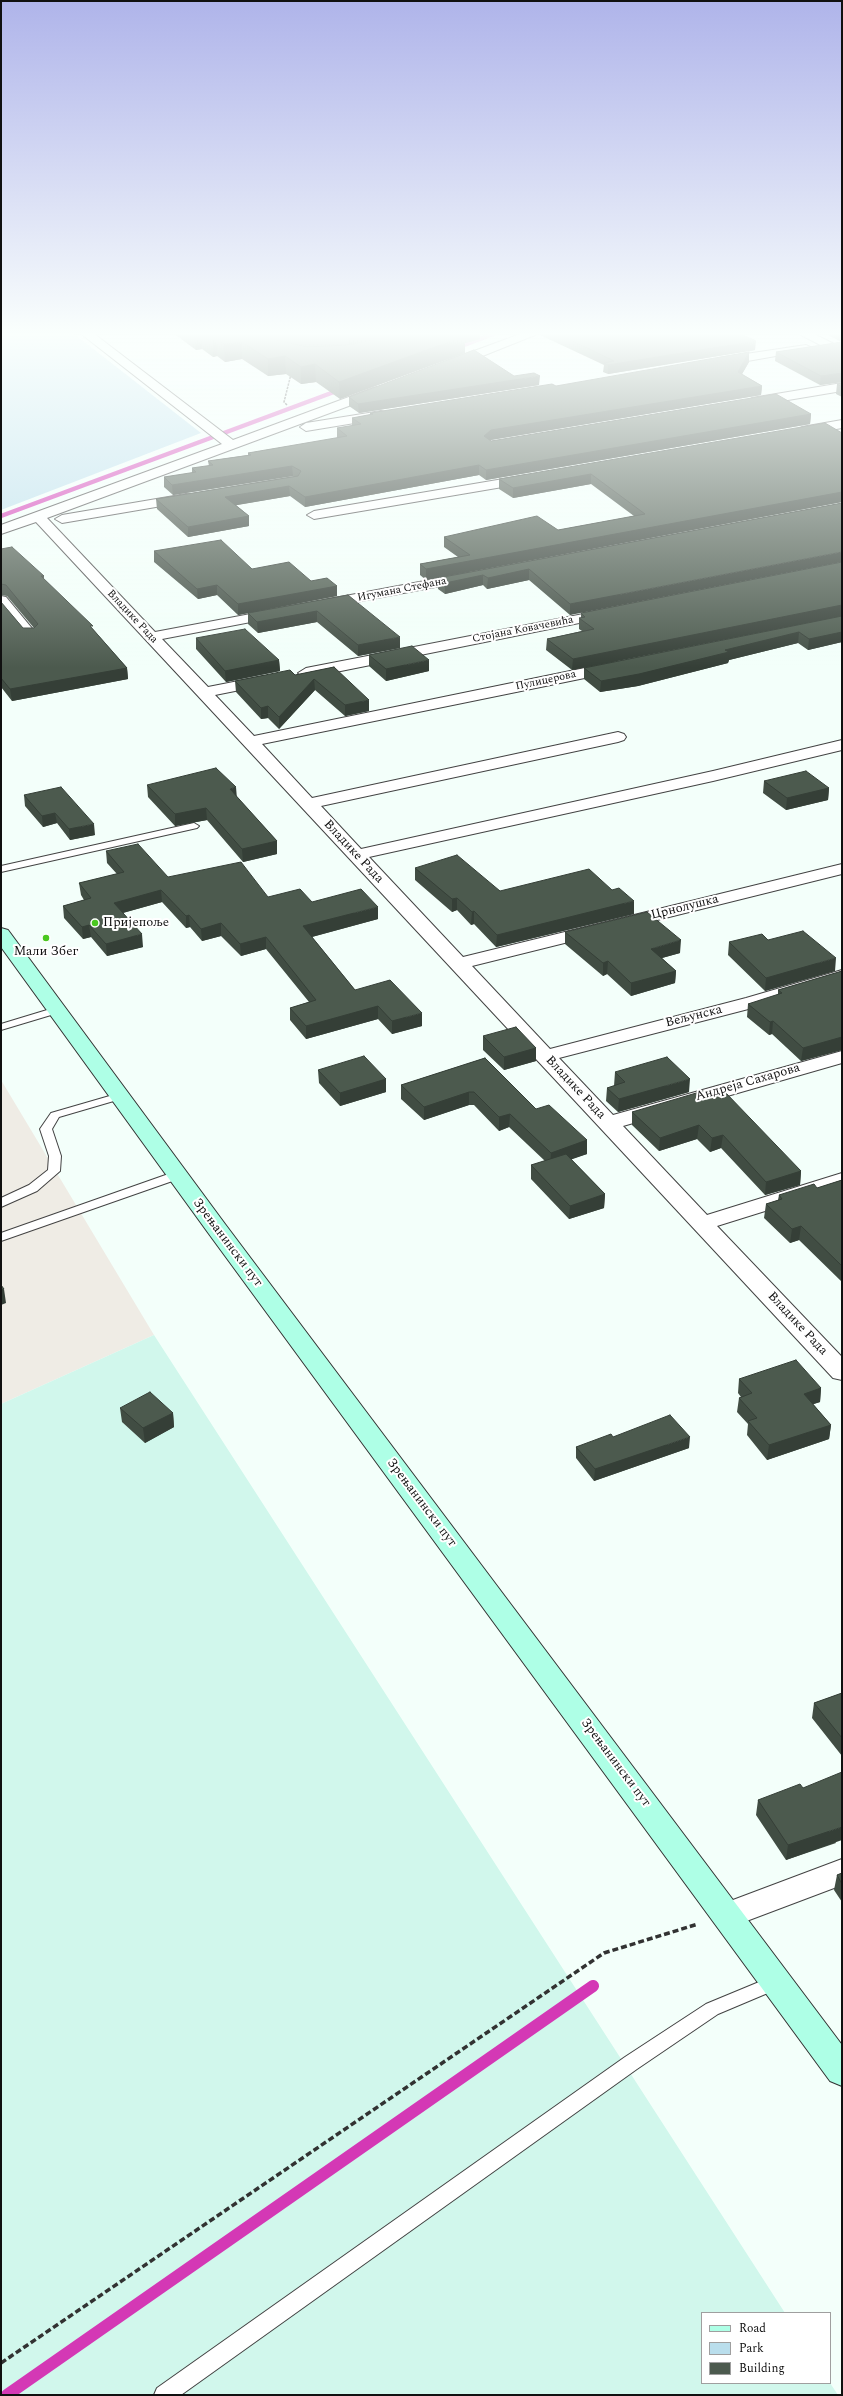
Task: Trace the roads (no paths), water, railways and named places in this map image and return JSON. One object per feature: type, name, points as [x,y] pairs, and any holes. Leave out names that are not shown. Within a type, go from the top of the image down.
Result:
[{"type":"main road","name":"Зрењанински пут","points":[[1,934],[177,1175],[728,1915],[842,2071]]},
{"type":"street","points":[[41,520],[232,445]]},
{"type":"street","points":[[314,516],[538,477]]},
{"type":"street","points":[[1,530],[41,520],[199,496]]},
{"type":"street","name":"Владике Рада","points":[[41,520],[842,1372]]},
{"type":"street","name":"Игумана Стефана","points":[[308,607],[481,575]]},
{"type":"street","points":[[1,600],[30,634]]},
{"type":"street","points":[[151,637],[292,610]]},
{"type":"street","name":"Стојана Ковачевића","points":[[204,693],[624,610]]},
{"type":"street","name":"Пулицерова","points":[[249,742],[631,664]]},
{"type":"street","name":"Владике Рада","points":[[308,804],[618,737]]},
{"type":"street","points":[[356,855],[705,778],[842,745]]},
{"type":"street","name":"Црнолушка","points":[[459,964],[842,869]]},
{"type":"street","name":"Вељунска","points":[[545,1056],[753,1002],[842,976]]},
{"type":"street","name":"Андреја Сахарова","points":[[609,1123],[842,1057]]},
{"type":"street","points":[[703,1223],[842,1180]]},
{"type":"street","points":[[728,1915],[842,1872]]},
{"type":"lane","points":[[1,869],[194,826]]},
{"type":"lane","points":[[1,1027],[57,1010]]},
{"type":"lane","points":[[1,1203],[33,1188],[54,1171],[54,1156],[46,1129],[55,1115],[120,1096]]},
{"type":"lane","points":[[1,1237],[177,1175]]},
{"type":"lane","points":[[164,2395],[631,2063],[712,2009],[776,1982]]},
{"type":"waterway","points":[[1,516],[192,445]]},
{"type":"waterway","points":[[7,2395],[593,1986]]},
{"type":"place","name":"Пријепоље","points":[[95,923]]},
{"type":"place","name":"Мали Збег","points":[[46,938]]}]
